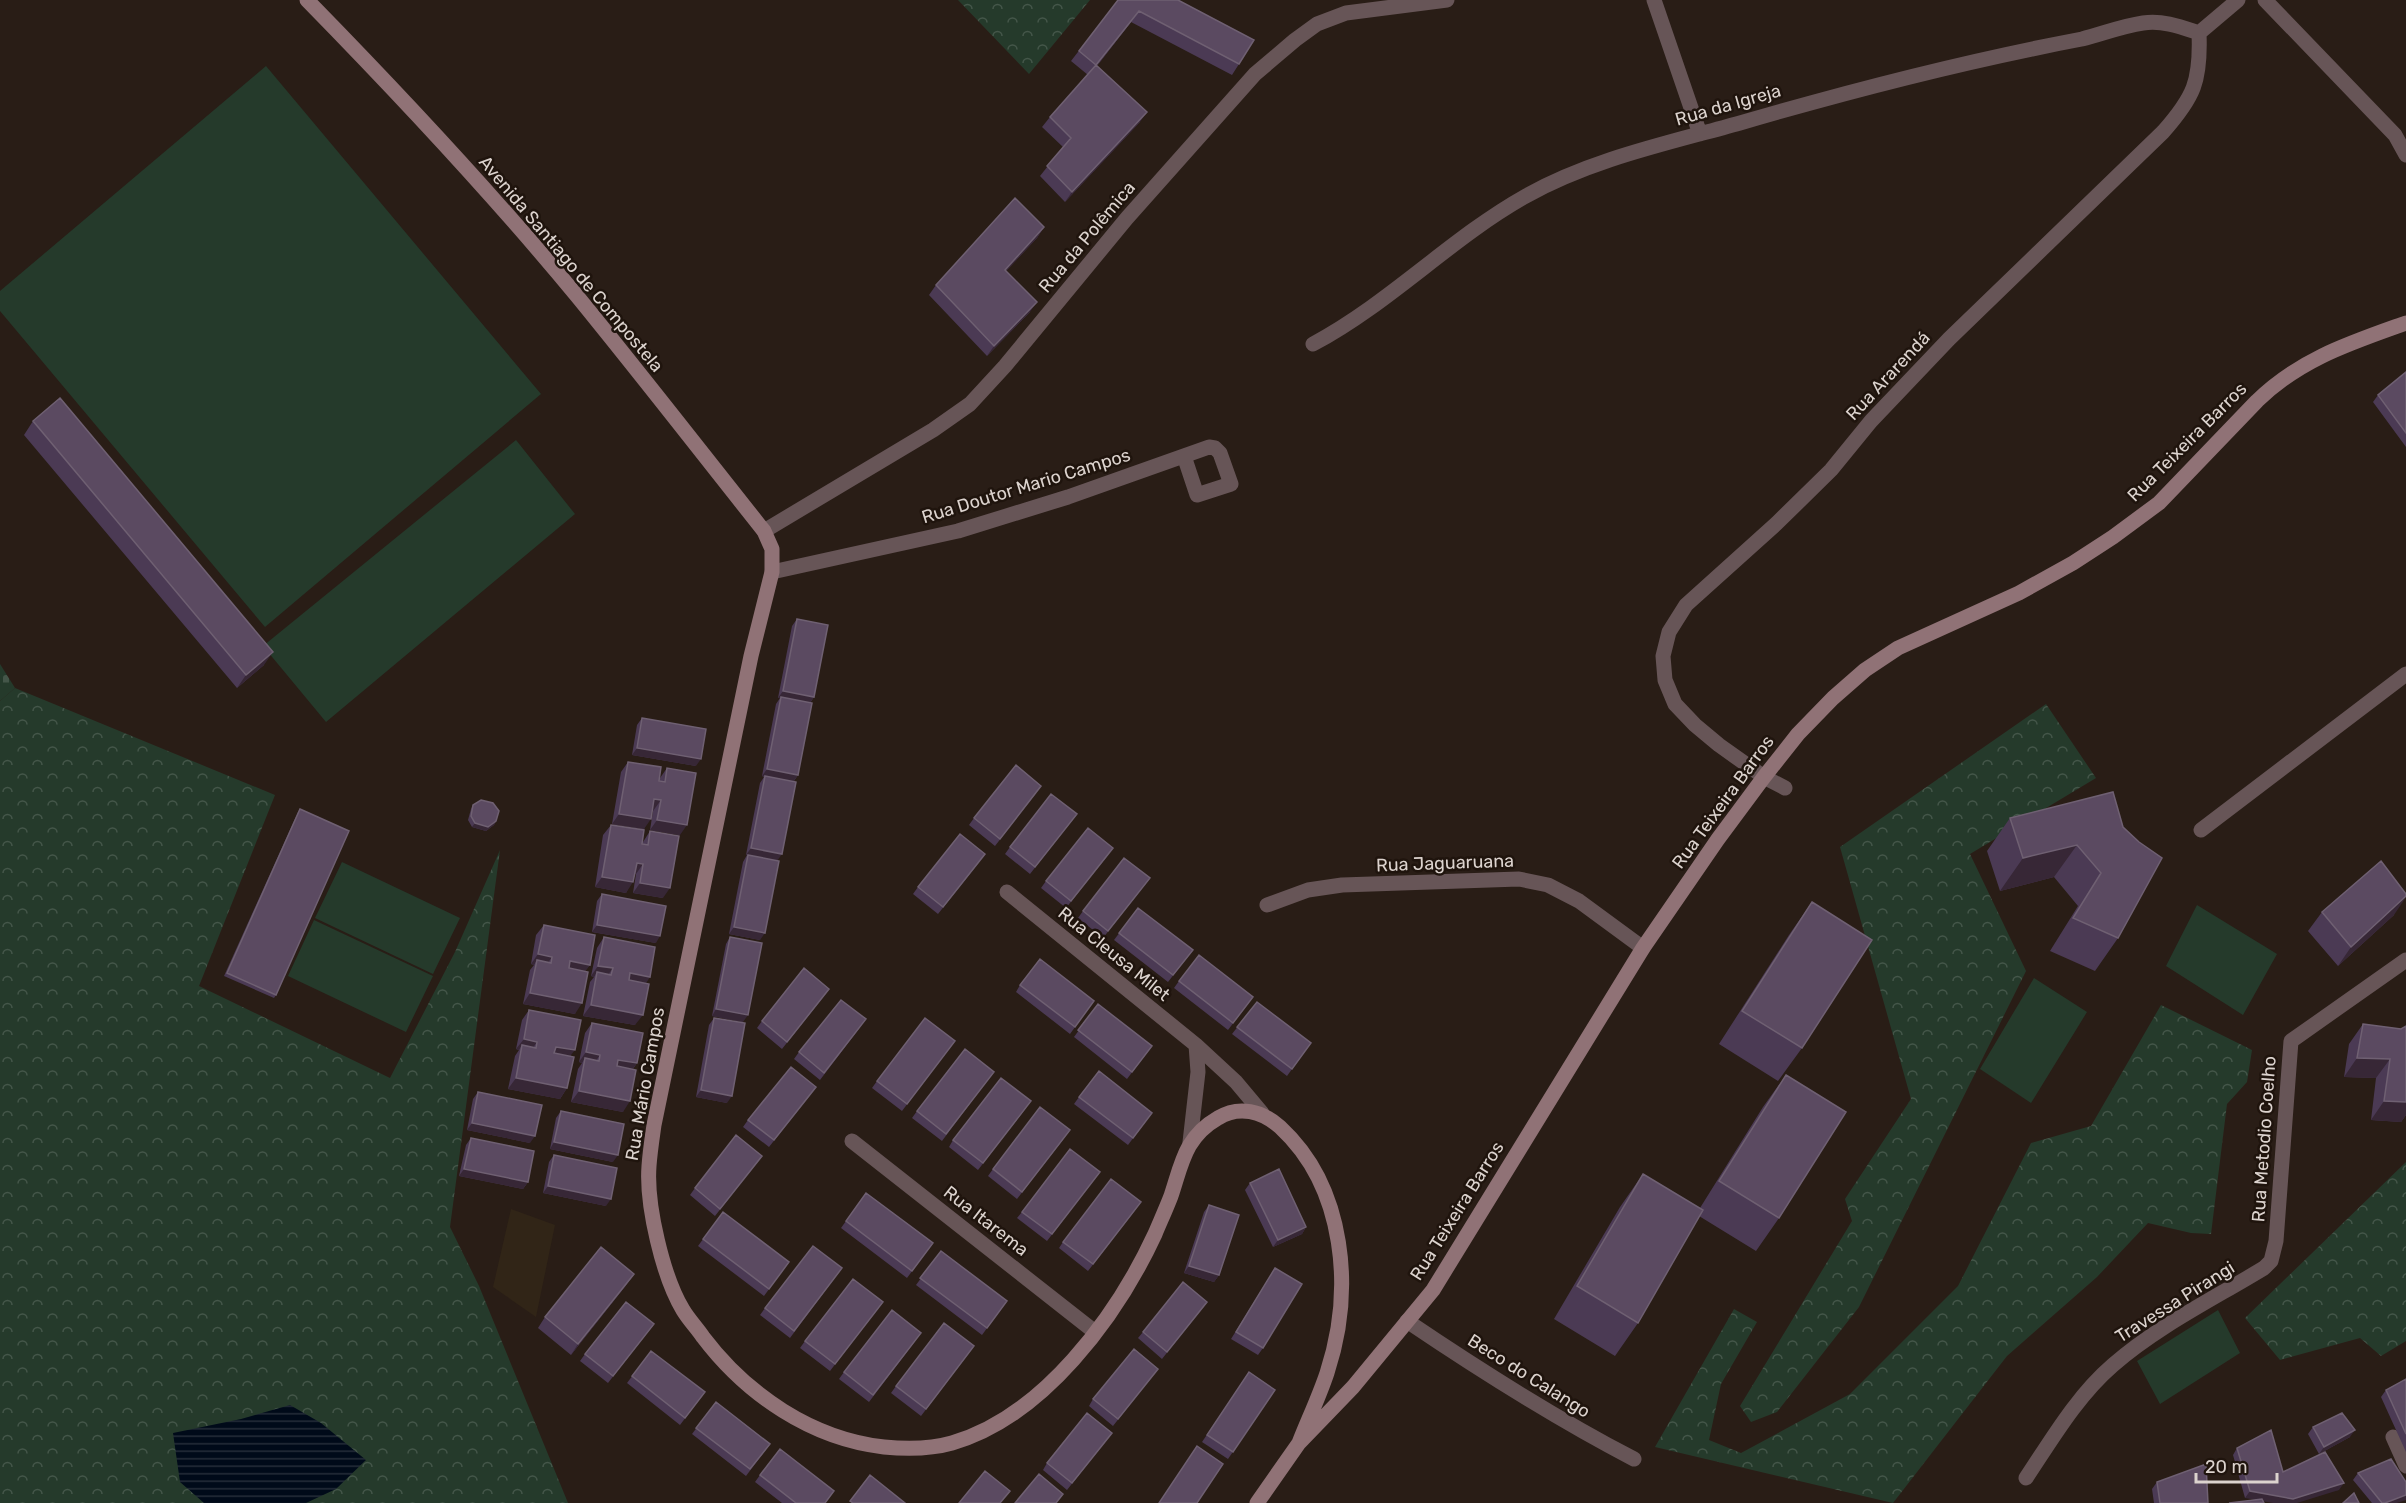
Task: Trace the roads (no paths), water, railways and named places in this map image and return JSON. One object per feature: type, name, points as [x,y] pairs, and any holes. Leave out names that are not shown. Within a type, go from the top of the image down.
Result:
[{"type":"main road","name":"Avenida Santiago de Compostela","points":[[307,0],[374,68],[461,163],[561,278],[764,531],[772,549],[772,572]]},
{"type":"main road","name":"Rua Teixeira Barros","points":[[1257,1503],[1299,1443],[1353,1387],[1433,1290],[1643,948],[1764,777],[1798,734],[1833,698],[1865,670],[1898,648],[2019,593],[2073,563],[2159,503],[2257,401],[2297,368],[2320,356],[2406,323]]},
{"type":"main road","name":"Rua Mário Campos","points":[[772,572],[751,656],[654,1125],[648,1168],[651,1210],[664,1264],[682,1309],[713,1350],[748,1384],[790,1417],[826,1434],[866,1445],[904,1449],[950,1444],[998,1423],[1022,1409],[1053,1381],[1095,1332],[1126,1287],[1153,1238],[1190,1142],[1203,1127],[1222,1115],[1239,1110],[1262,1113]]},
{"type":"main road","name":"Rua Cleusa Milet","points":[[1262,1113],[1293,1140],[1318,1176],[1334,1216],[1342,1259],[1339,1317],[1328,1372],[1299,1443]]},
{"type":"street","name":"Rua da Polêmica","points":[[764,531],[933,430],[970,404],[1005,366],[1127,218],[1248,82],[1295,40],[1317,24],[1347,12],[1447,0]]},
{"type":"street","points":[[1654,0],[1700,134]]},
{"type":"street","points":[[2199,33],[2238,0]]},
{"type":"street","points":[[2265,0],[2395,135],[2406,155]]},
{"type":"street","name":"Rua da Igreja","points":[[1313,344],[1358,317],[1461,240],[1526,196],[1568,176],[1653,146],[1868,86],[1977,59],[2098,35],[2144,23],[2170,23],[2199,33]]},
{"type":"street","name":"Rua Ararendá","points":[[1785,788],[1764,777],[1695,725],[1675,704],[1665,680],[1663,656],[1669,632],[1686,605],[1815,485],[1948,339],[2170,124],[2184,107],[2195,85],[2200,59],[2199,33]]},
{"type":"street","name":"Rua Doutor Mario Campos","points":[[772,572],[958,531],[1068,497],[1184,456]]},
{"type":"street","points":[[2201,830],[2406,674]]},
{"type":"street","name":"Rua Jaguaruana","points":[[1267,905],[1308,890],[1342,885],[1519,879],[1548,885],[1579,901],[1643,948]]},
{"type":"street","name":"Rua Cleusa Milet","points":[[1007,892],[1196,1045],[1236,1082],[1262,1113]]},
{"type":"street","name":"Rua Metodio Coelho","points":[[2264,1269],[2271,1261],[2276,1241],[2291,1041],[2406,960]]},
{"type":"street","points":[[1190,1142],[1198,1072],[1196,1045]]},
{"type":"street","name":"Rua Itarema","points":[[852,1141],[1095,1332]]},
{"type":"street","name":"Travessa Pirangi","points":[[2026,1478],[2081,1398],[2112,1366],[2149,1338],[2264,1269]]},
{"type":"street","name":"Beco do Calango","points":[[1407,1321],[1558,1419],[1634,1459]]},
{"type":"street","points":[[2392,1437],[2406,1466]]},
{"type":"water","points":[[290,1405],[321,1423],[366,1460],[336,1489],[306,1503],[204,1503],[180,1482],[173,1433],[241,1419]]}]
